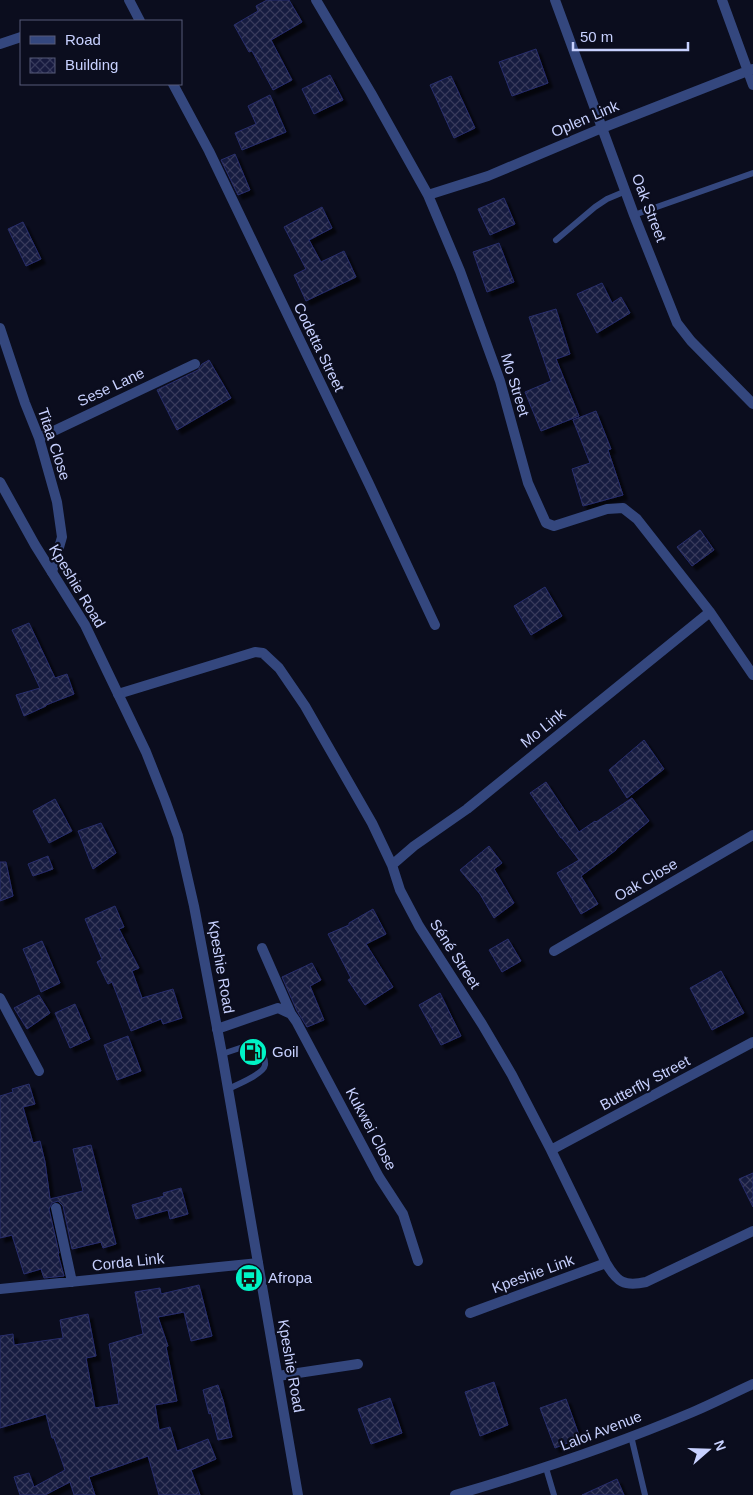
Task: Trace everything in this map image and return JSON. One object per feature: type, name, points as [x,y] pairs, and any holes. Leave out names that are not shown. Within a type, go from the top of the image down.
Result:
[{"type":"street","points":[[129,0],[139,20]]},
{"type":"street","name":"Mo Street","points":[[316,0],[371,92],[428,195],[467,290],[500,381],[528,483],[546,523],[554,526],[607,509],[623,508],[638,519],[710,612],[753,675]]},
{"type":"street","name":"Oak Street","points":[[555,0],[634,215],[677,323],[691,341],[753,404]]},
{"type":"street","points":[[722,0],[750,70],[753,85]]},
{"type":"street","points":[[0,44],[20,37]]},
{"type":"street","name":"Oplen Link","points":[[428,195],[488,176],[602,128],[750,70]]},
{"type":"street","name":"Codetta Street","points":[[174,85],[209,151],[365,475],[434,625]]},
{"type":"street","name":"Titaa Close","points":[[0,328],[39,438],[57,502],[62,537],[52,572]]},
{"type":"street","name":"Sese Lane","points":[[39,438],[195,364]]},
{"type":"street","name":"Kpeshie Road","points":[[0,482],[35,545],[85,625],[146,752],[166,800],[178,836],[194,906],[222,1054],[298,1495]]},
{"type":"street","name":"Mo Link","points":[[392,865],[414,846],[467,809],[710,612]]},
{"type":"street","name":"Séné Street","points":[[118,694],[255,652],[262,653],[279,668],[305,706],[372,823],[392,865],[400,890],[419,926],[482,1024],[512,1075],[606,1263],[614,1275],[622,1282],[630,1284],[646,1282],[753,1230]]},
{"type":"street","name":"Oak Close","points":[[554,952],[753,834]]},
{"type":"street","name":"Kukwei Close","points":[[262,948],[291,1014],[296,1020],[379,1177],[403,1214],[418,1261]]},
{"type":"street","points":[[0,998],[40,1071]]},
{"type":"street","points":[[217,1029],[278,1008],[291,1014]]},
{"type":"street","name":"Butterfly Street","points":[[551,1150],[753,1042]]},
{"type":"street","points":[[56,1208],[72,1282]]},
{"type":"street","name":"Corda Link","points":[[0,1289],[258,1263]]},
{"type":"street","name":"Kpeshie Link","points":[[470,1313],[606,1263]]},
{"type":"street","points":[[278,1376],[358,1364]]},
{"type":"street","name":"Laloi Avenue","points":[[455,1495],[546,1468],[688,1414],[753,1384]]},
{"type":"lane","points":[[634,215],[753,174]]},
{"type":"lane","points":[[556,240],[595,207],[607,199],[626,191]]},
{"type":"lane","points":[[222,1054],[252,1044],[259,1046],[265,1058],[265,1065],[261,1072],[228,1089]]},
{"type":"lane","points":[[631,1436],[645,1495]]},
{"type":"lane","points":[[546,1468],[554,1495]]},
{"type":"building","points":[[267,0],[289,0],[302,22],[271,40],[292,80],[273,90],[252,51],[249,52],[234,25],[258,11],[256,6]]},
{"type":"building","points":[[536,49],[548,83],[512,96],[499,62]]},
{"type":"building","points":[[330,75],[343,100],[314,114],[302,89]]},
{"type":"building","points":[[451,76],[475,128],[454,138],[430,85]]},
{"type":"building","points":[[270,95],[286,132],[242,150],[235,133],[256,124],[248,106]]},
{"type":"building","points":[[235,154],[250,190],[238,195],[221,160]]},
{"type":"building","points":[[504,198],[515,224],[490,235],[478,209]]},
{"type":"building","points":[[322,207],[332,228],[309,240],[321,262],[344,251],[356,277],[306,301],[294,275],[306,269],[284,227]]},
{"type":"building","points":[[23,222],[41,259],[26,266],[8,229]]},
{"type":"building","points":[[499,243],[514,282],[487,292],[473,252]]},
{"type":"building","points":[[602,283],[612,303],[621,297],[630,313],[597,333],[577,294]]},
{"type":"building","points":[[556,309],[570,354],[556,359],[579,416],[541,431],[525,392],[551,381],[529,317]]},
{"type":"building","points":[[209,360],[231,398],[177,430],[157,390],[198,370],[202,364]]},
{"type":"building","points":[[596,411],[611,449],[608,450],[623,495],[583,506],[572,469],[590,463],[573,420]]},
{"type":"building","points":[[700,530],[714,550],[692,566],[677,547]]},
{"type":"building","points":[[545,587],[562,616],[531,635],[514,606]]},
{"type":"building","points":[[29,623],[55,678],[67,674],[74,694],[24,716],[16,695],[40,688],[12,630]]},
{"type":"building","points":[[644,740],[664,769],[627,798],[609,770]]},
{"type":"building","points":[[546,782],[579,832],[632,798],[649,821],[616,850],[581,876],[598,904],[581,914],[557,873],[579,860],[561,838],[530,793]]},
{"type":"building","points":[[55,799],[72,831],[49,843],[33,811]]},
{"type":"building","points":[[101,823],[116,853],[93,869],[78,831]]},
{"type":"building","points":[[489,846],[502,863],[494,869],[514,903],[494,918],[480,894],[460,870]]},
{"type":"building","points":[[48,856],[53,869],[33,876],[28,864]]},
{"type":"building","points":[[0,862],[6,862],[13,896],[0,901]]},
{"type":"building","points":[[115,906],[124,927],[119,929],[139,968],[132,971],[142,998],[173,989],[182,1018],[163,1024],[161,1019],[131,1031],[112,982],[108,984],[97,962],[102,959],[85,919]]},
{"type":"building","points":[[373,909],[386,934],[366,944],[393,987],[365,1005],[348,980],[351,978],[328,934],[349,925],[349,923]]},
{"type":"building","points":[[508,939],[521,961],[502,972],[489,950]]},
{"type":"building","points":[[42,941],[60,983],[41,992],[23,949]]},
{"type":"building","points":[[312,963],[321,980],[310,986],[324,1020],[307,1027],[297,1011],[282,977]]},
{"type":"building","points":[[721,971],[744,1013],[712,1030],[690,988]]},
{"type":"building","points":[[440,993],[461,1036],[441,1045],[419,1005]]},
{"type":"building","points":[[39,995],[50,1013],[27,1029],[14,1008]]},
{"type":"building","points":[[75,1004],[90,1039],[70,1048],[55,1013]]},
{"type":"building","points":[[128,1036],[141,1071],[117,1080],[104,1045]]},
{"type":"building","points":[[29,1084],[35,1104],[23,1107],[33,1143],[40,1141],[50,1199],[83,1191],[73,1149],[91,1145],[116,1244],[103,1248],[101,1242],[72,1249],[63,1206],[58,1201],[52,1203],[49,1209],[64,1276],[44,1278],[41,1269],[24,1274],[12,1235],[0,1238],[0,1096],[13,1092],[12,1089]]},
{"type":"building","points":[[753,1173],[753,1207],[739,1179]]},
{"type":"building","points":[[181,1188],[188,1214],[170,1219],[168,1210],[136,1219],[132,1205],[164,1196],[163,1193]]},
{"type":"building","points":[[199,1285],[212,1336],[191,1341],[184,1312],[158,1317],[168,1346],[166,1347],[177,1401],[155,1405],[159,1430],[170,1427],[177,1451],[208,1439],[216,1459],[191,1470],[200,1495],[159,1495],[148,1456],[89,1477],[95,1495],[74,1495],[70,1482],[45,1495],[20,1495],[14,1477],[29,1473],[34,1487],[65,1470],[54,1438],[52,1438],[46,1414],[0,1428],[0,1336],[13,1334],[14,1345],[63,1338],[60,1320],[88,1314],[96,1356],[86,1358],[95,1408],[119,1404],[109,1344],[143,1334],[135,1292],[160,1288],[161,1294]]},
{"type":"building","points":[[494,1382],[508,1425],[480,1436],[465,1392]]},
{"type":"building","points":[[218,1385],[232,1437],[218,1440],[203,1390]]},
{"type":"building","points":[[390,1398],[402,1433],[371,1444],[358,1409]]},
{"type":"building","points":[[566,1399],[580,1438],[555,1448],[540,1408]]},
{"type":"building","points":[[617,1479],[624,1495],[582,1495]]},
{"type":"place","name":"Goil","points":[[253,1052]]},
{"type":"place","name":"Afropa","points":[[249,1278]]}]
